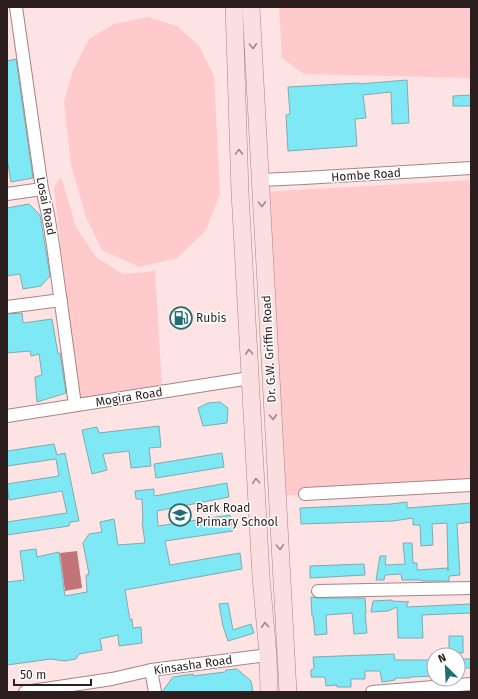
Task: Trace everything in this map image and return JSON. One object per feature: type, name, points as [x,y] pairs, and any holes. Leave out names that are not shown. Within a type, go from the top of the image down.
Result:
[{"type":"main road","name":"Dr. G.W. Griffin Road","points":[[234,7],[240,192],[261,577],[268,655],[269,692]]},
{"type":"main road","name":"Dr. G.W. Griffin Road","points":[[251,7],[288,692]]},
{"type":"street","name":"Losai Road","points":[[16,7],[42,189],[54,245],[75,405]]},
{"type":"street","name":"Hombe Road","points":[[260,180],[471,168]]},
{"type":"street","points":[[7,194],[42,189]]},
{"type":"street","points":[[7,307],[61,300]]},
{"type":"street","name":"Mogira Road","points":[[7,416],[250,378]]},
{"type":"street","points":[[305,494],[471,485]]},
{"type":"street","points":[[318,591],[471,588]]},
{"type":"street","name":"Kinsasha Road","points":[[30,692],[151,670],[268,655]]},
{"type":"street","points":[[151,670],[155,692]]},
{"type":"street","points":[[372,692],[464,687]]},
{"type":"shaded area","points":[[279,7],[471,7],[471,78],[304,74],[282,58]]},
{"type":"shaded area","points":[[148,17],[177,26],[199,46],[214,76],[220,194],[206,230],[177,258],[139,267],[102,250],[86,217],[71,165],[64,102],[72,73],[89,39],[114,24]]},
{"type":"shaded area","points":[[61,177],[76,227],[96,257],[123,274],[155,271],[162,387],[79,399],[54,188]]},
{"type":"shaded area","points":[[471,180],[471,484],[277,496],[261,192]]},
{"type":"shaded area","points":[[77,551],[82,588],[65,591],[60,553]]},
{"type":"building","points":[[16,59],[33,178],[11,182],[7,164],[7,61]]},
{"type":"building","points":[[407,80],[409,123],[392,124],[391,92],[363,95],[366,118],[355,119],[357,146],[288,151],[286,115],[290,114],[288,87]]},
{"type":"building","points":[[471,95],[471,106],[453,106],[453,96]]},
{"type":"building","points":[[29,204],[40,215],[50,276],[41,286],[23,289],[20,274],[7,276],[7,208]]},
{"type":"building","points":[[22,313],[23,323],[52,319],[58,354],[60,353],[66,393],[37,402],[35,377],[42,375],[39,354],[31,356],[30,351],[7,353],[7,314]]},
{"type":"building","points":[[220,402],[228,408],[227,423],[203,426],[198,408],[208,403]]},
{"type":"building","points":[[159,426],[161,447],[149,448],[151,466],[131,468],[129,451],[103,454],[107,470],[92,474],[82,430],[97,427],[99,433]]},
{"type":"building","points":[[54,444],[57,455],[65,453],[79,521],[70,522],[69,526],[7,535],[7,522],[67,513],[62,491],[9,500],[7,484],[59,476],[56,459],[7,466],[7,451]]},
{"type":"building","points":[[222,453],[224,467],[156,478],[154,464]]},
{"type":"building","points":[[227,483],[229,497],[157,511],[158,526],[230,515],[233,531],[165,541],[170,565],[240,553],[242,569],[125,590],[130,620],[132,619],[133,628],[141,627],[142,643],[119,646],[118,635],[100,639],[102,650],[79,654],[76,659],[64,661],[51,659],[7,665],[7,582],[24,580],[20,551],[36,549],[37,557],[59,552],[65,596],[87,592],[86,575],[89,574],[83,543],[89,534],[102,532],[100,522],[114,519],[118,545],[145,543],[142,522],[142,499],[136,499],[135,491],[154,489],[154,496]]},
{"type":"building","points":[[407,502],[407,508],[471,503],[471,522],[457,524],[460,575],[449,576],[449,581],[402,580],[401,574],[385,575],[384,580],[376,580],[380,556],[386,556],[385,565],[405,564],[403,543],[412,543],[413,563],[417,563],[417,570],[448,568],[447,523],[432,524],[433,545],[421,546],[420,525],[413,525],[413,518],[393,521],[301,524],[300,508]]},
{"type":"building","points":[[364,564],[365,575],[310,578],[310,566]]},
{"type":"building","points":[[311,597],[365,598],[367,633],[354,634],[352,613],[326,615],[327,634],[315,635]]},
{"type":"building","points":[[392,600],[409,602],[407,602],[407,607],[471,604],[471,613],[422,615],[423,638],[398,638],[397,607],[388,611],[371,612],[373,601]]},
{"type":"building","points":[[228,603],[233,630],[251,624],[254,633],[228,641],[223,626],[219,604]]},
{"type":"building","points":[[449,636],[463,636],[463,647],[449,647]]},
{"type":"building","points":[[394,654],[395,660],[426,660],[426,676],[395,678],[395,680],[382,682],[380,671],[365,671],[365,679],[351,679],[351,687],[337,687],[337,685],[326,686],[325,677],[311,677],[311,670],[314,669],[313,657]]},
{"type":"building","points":[[466,659],[471,659],[471,668],[466,668]]},
{"type":"building","points":[[237,669],[251,681],[253,692],[162,692],[173,677],[225,672],[226,670]]},
{"type":"place","name":"Rubis","points":[[181,318]]},
{"type":"place","name":"Park Road Primary School","points":[[180,515]]}]
